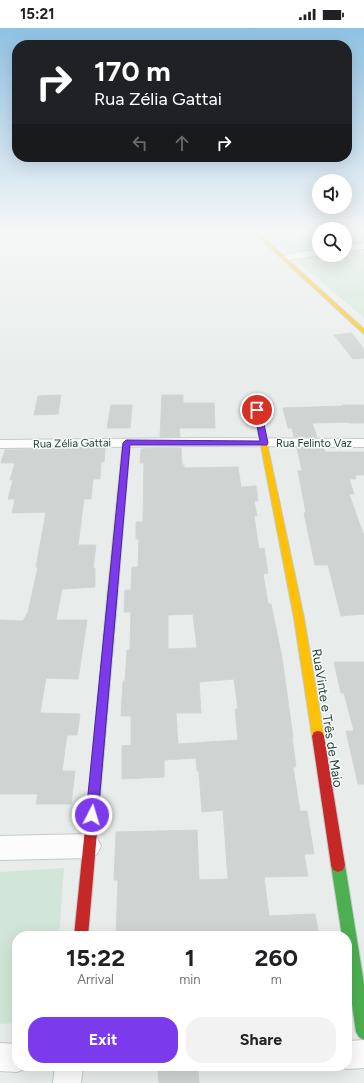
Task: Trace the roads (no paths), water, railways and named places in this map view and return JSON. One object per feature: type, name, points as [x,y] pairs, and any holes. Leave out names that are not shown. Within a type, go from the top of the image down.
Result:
[{"type":"street","points":[[309,280],[364,332]]},
{"type":"street","name":"RuaVinte e Três de Maio","points":[[257,410],[299,618],[348,931]]},
{"type":"street","points":[[81,931],[126,443]]},
{"type":"street","name":"Rua Zélia Gattai","points":[[0,444],[264,443]]},
{"type":"street","name":"Rua Felinto Vaz","points":[[264,443],[364,443]]},
{"type":"street","points":[[0,848],[89,846]]},
{"type":"street","name":"RuaVinte e Três de Maio","points":[[352,956],[364,1032]]},
{"type":"street","points":[[352,1054],[364,1054]]},
{"type":"street","points":[[0,1057],[12,1058]]},
{"type":"street","points":[[67,1083],[68,1071]]}]
